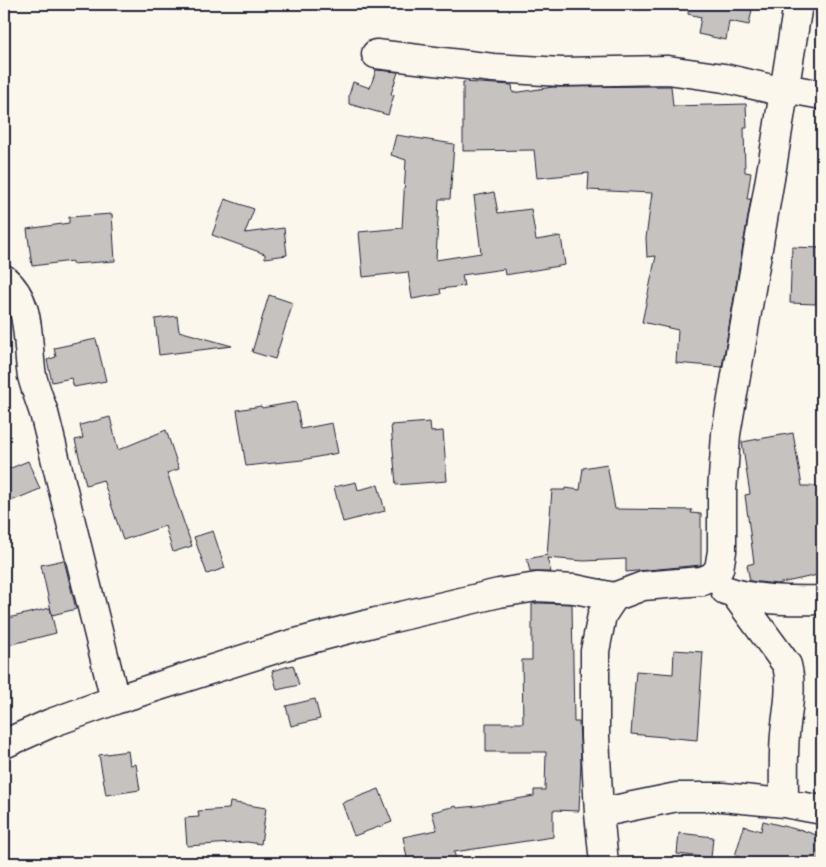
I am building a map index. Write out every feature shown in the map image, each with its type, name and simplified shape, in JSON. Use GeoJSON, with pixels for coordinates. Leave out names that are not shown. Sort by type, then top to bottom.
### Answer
{"type":"FeatureCollection","features":[{"type":"Feature","properties":{"kind":"street"},"geometry":{"type":"LineString","coordinates":[[4,744],[51,723],[116,700],[288,645],[376,622],[499,593],[537,587],[575,589],[614,597],[643,586],[702,581],[712,577],[719,569],[722,551],[722,492],[726,434],[798,4]]}},
{"type":"Feature","properties":{"kind":"street"},"geometry":{"type":"LineString","coordinates":[[376,54],[493,68],[551,72],[668,70],[822,95]]}},
{"type":"Feature","properties":{"kind":"street"},"geometry":{"type":"LineString","coordinates":[[4,279],[13,286],[22,302],[27,324],[33,378],[44,413],[116,700]]}},
{"type":"Feature","properties":{"kind":"street"},"geometry":{"type":"LineString","coordinates":[[702,581],[736,594],[799,601],[822,600]]}},
{"type":"Feature","properties":{"kind":"street"},"geometry":{"type":"LineString","coordinates":[[736,594],[787,665],[790,678],[790,696],[785,734],[784,803]]}},
{"type":"Feature","properties":{"kind":"street"},"geometry":{"type":"LineString","coordinates":[[604,863],[595,737],[594,651],[602,615],[614,597]]}},
{"type":"Feature","properties":{"kind":"street"},"geometry":{"type":"LineString","coordinates":[[599,813],[678,797],[784,803],[822,810]]}},
{"type":"Feature","properties":{"kind":"building"},"geometry":{"type":"Polygon","coordinates":[[[689,4],[753,4],[749,25],[729,21],[726,40],[698,34],[701,17],[688,14],[689,4]]]}},
{"type":"Feature","properties":{"kind":"building"},"geometry":{"type":"Polygon","coordinates":[[[376,70],[398,72],[391,94],[394,95],[388,115],[349,104],[349,95],[353,82],[370,88],[376,70]]]}},
{"type":"Feature","properties":{"kind":"building"},"geometry":{"type":"Polygon","coordinates":[[[463,82],[512,85],[513,93],[553,87],[671,86],[673,106],[746,104],[747,128],[744,128],[745,172],[751,173],[747,199],[751,199],[722,367],[676,363],[678,330],[642,322],[656,256],[647,257],[646,238],[652,193],[588,190],[589,173],[537,178],[534,150],[463,151],[463,82]]]}},
{"type":"Feature","properties":{"kind":"building"},"geometry":{"type":"Polygon","coordinates":[[[396,135],[454,144],[450,199],[439,199],[436,260],[481,253],[474,196],[494,192],[498,213],[531,209],[536,240],[561,236],[565,265],[505,275],[504,269],[462,275],[464,286],[440,289],[441,294],[412,299],[408,272],[363,277],[359,232],[402,228],[406,160],[391,155],[396,135]]]}},
{"type":"Feature","properties":{"kind":"building"},"geometry":{"type":"Polygon","coordinates":[[[225,199],[254,209],[245,233],[284,228],[287,255],[265,258],[265,254],[212,235],[225,199]]]}},
{"type":"Feature","properties":{"kind":"building"},"geometry":{"type":"Polygon","coordinates":[[[112,214],[115,261],[72,264],[72,261],[32,266],[27,229],[69,223],[69,217],[112,214]]]}},
{"type":"Feature","properties":{"kind":"building"},"geometry":{"type":"Polygon","coordinates":[[[792,247],[822,248],[822,278],[817,279],[816,304],[790,303],[792,247]]]}},
{"type":"Feature","properties":{"kind":"building"},"geometry":{"type":"Polygon","coordinates":[[[269,295],[293,303],[275,359],[252,352],[269,295]]]}},
{"type":"Feature","properties":{"kind":"building"},"geometry":{"type":"Polygon","coordinates":[[[177,316],[179,331],[232,346],[159,355],[155,319],[177,316]]]}},
{"type":"Feature","properties":{"kind":"building"},"geometry":{"type":"Polygon","coordinates":[[[96,339],[106,381],[74,387],[71,378],[52,382],[47,360],[56,357],[54,348],[96,339]]]}},
{"type":"Feature","properties":{"kind":"building"},"geometry":{"type":"Polygon","coordinates":[[[296,402],[301,429],[332,423],[338,453],[302,460],[246,466],[237,410],[296,402]]]}},
{"type":"Feature","properties":{"kind":"building"},"geometry":{"type":"Polygon","coordinates":[[[110,417],[118,450],[166,430],[179,469],[167,473],[192,546],[173,552],[165,526],[123,540],[103,480],[86,485],[75,440],[83,438],[80,425],[110,417]]]}},
{"type":"Feature","properties":{"kind":"building"},"geometry":{"type":"Polygon","coordinates":[[[430,422],[431,432],[443,431],[447,481],[396,485],[391,425],[430,422]]]}},
{"type":"Feature","properties":{"kind":"building"},"geometry":{"type":"Polygon","coordinates":[[[793,433],[802,486],[822,486],[822,574],[777,584],[750,581],[747,565],[754,563],[745,495],[750,494],[742,442],[793,433]]]}},
{"type":"Feature","properties":{"kind":"building"},"geometry":{"type":"Polygon","coordinates":[[[28,461],[40,489],[4,504],[4,471],[28,461]]]}},
{"type":"Feature","properties":{"kind":"building"},"geometry":{"type":"Polygon","coordinates":[[[607,464],[615,509],[692,510],[691,513],[701,514],[701,565],[626,572],[626,559],[584,561],[547,558],[551,572],[530,572],[527,559],[547,555],[552,490],[565,490],[565,488],[580,490],[583,468],[607,464]]]}},
{"type":"Feature","properties":{"kind":"building"},"geometry":{"type":"Polygon","coordinates":[[[356,482],[358,490],[378,485],[385,511],[343,522],[334,487],[356,482]]]}},
{"type":"Feature","properties":{"kind":"building"},"geometry":{"type":"Polygon","coordinates":[[[213,531],[225,568],[207,574],[194,537],[213,531]]]}},
{"type":"Feature","properties":{"kind":"building"},"geometry":{"type":"Polygon","coordinates":[[[64,560],[76,609],[52,615],[41,565],[64,560]]]}},
{"type":"Feature","properties":{"kind":"building"},"geometry":{"type":"Polygon","coordinates":[[[532,604],[572,604],[574,722],[579,722],[581,761],[579,811],[553,810],[553,837],[454,852],[457,863],[408,863],[403,837],[437,830],[432,812],[456,806],[457,808],[477,806],[534,796],[534,790],[545,790],[546,752],[486,752],[486,723],[523,723],[522,660],[532,660],[532,604]]]}},
{"type":"Feature","properties":{"kind":"building"},"geometry":{"type":"Polygon","coordinates":[[[50,608],[56,633],[4,646],[4,619],[50,608]]]}},
{"type":"Feature","properties":{"kind":"building"},"geometry":{"type":"Polygon","coordinates":[[[674,650],[703,652],[697,740],[631,734],[636,671],[673,674],[674,650]]]}},
{"type":"Feature","properties":{"kind":"building"},"geometry":{"type":"Polygon","coordinates":[[[293,665],[299,685],[277,690],[272,671],[293,665]]]}},
{"type":"Feature","properties":{"kind":"building"},"geometry":{"type":"Polygon","coordinates":[[[315,699],[320,719],[291,726],[286,706],[315,699]]]}},
{"type":"Feature","properties":{"kind":"building"},"geometry":{"type":"Polygon","coordinates":[[[128,751],[130,765],[136,764],[140,790],[106,795],[99,755],[128,751]]]}},
{"type":"Feature","properties":{"kind":"building"},"geometry":{"type":"Polygon","coordinates":[[[379,789],[392,822],[354,836],[342,803],[379,789]]]}},
{"type":"Feature","properties":{"kind":"building"},"geometry":{"type":"Polygon","coordinates":[[[230,802],[266,808],[261,844],[247,842],[187,846],[185,818],[199,817],[198,811],[229,809],[230,802]]]}},
{"type":"Feature","properties":{"kind":"building"},"geometry":{"type":"Polygon","coordinates":[[[763,821],[799,829],[822,837],[822,863],[760,863],[735,856],[744,826],[761,831],[763,821]]]}},
{"type":"Feature","properties":{"kind":"building"},"geometry":{"type":"Polygon","coordinates":[[[679,833],[713,837],[711,858],[677,854],[679,833]]]}}]}
